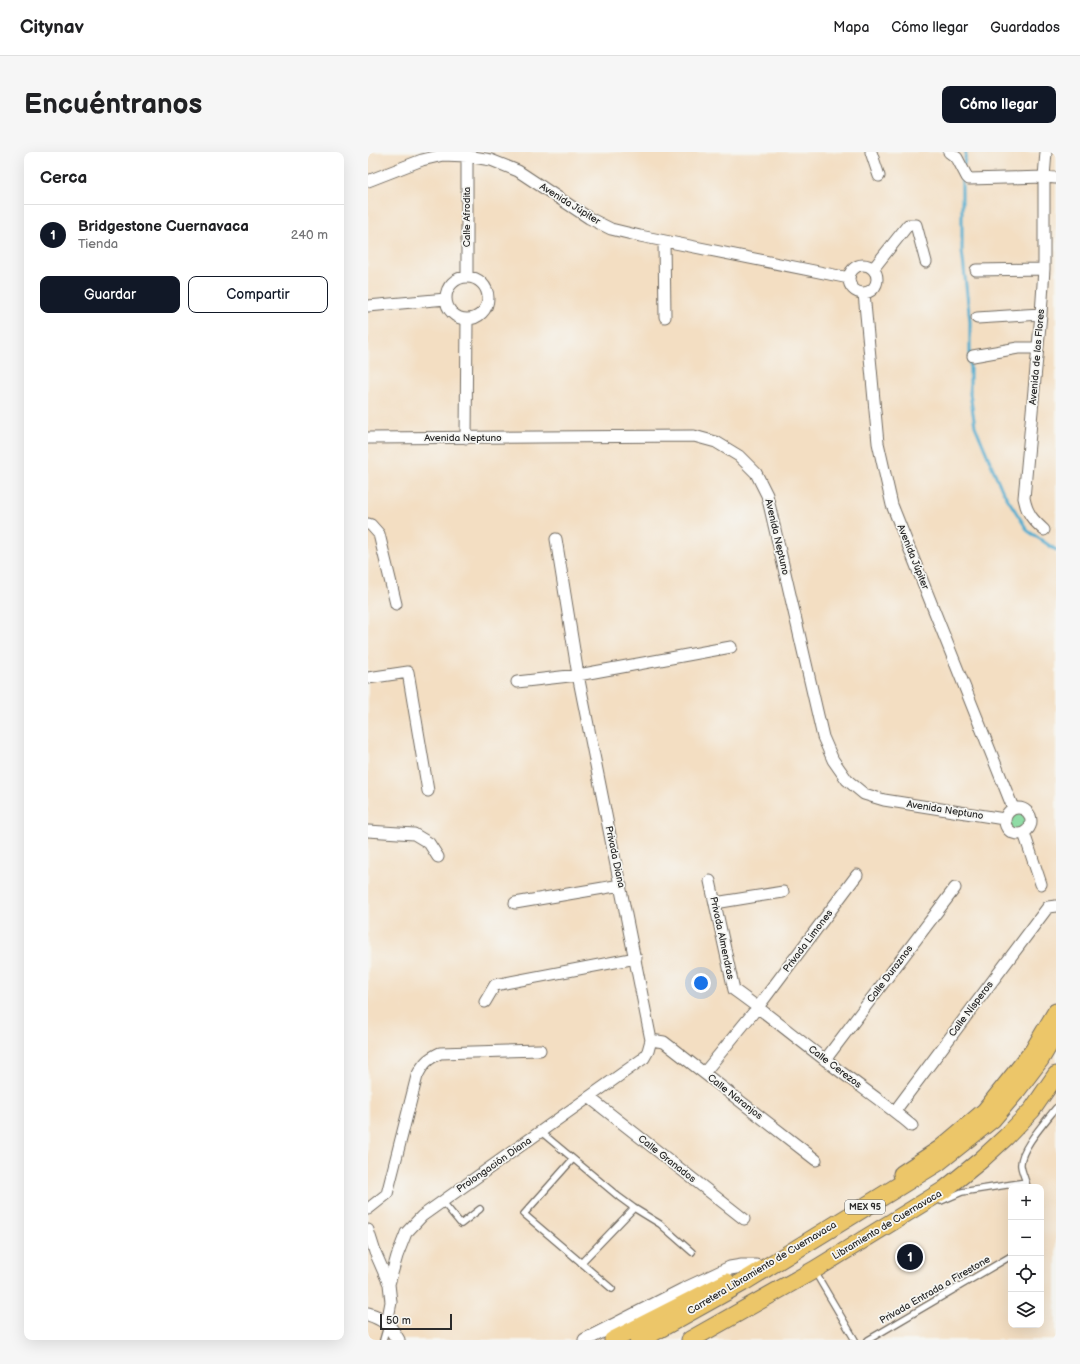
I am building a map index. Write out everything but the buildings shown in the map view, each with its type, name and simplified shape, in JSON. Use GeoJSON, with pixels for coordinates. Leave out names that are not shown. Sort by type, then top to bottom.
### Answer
{"type":"FeatureCollection","features":[{"type":"Feature","properties":{"kind":"highway","name":"Carretera Libramiento de Cuernavaca"},"geometry":{"type":"LineString","coordinates":[[638,1340],[742,1282],[938,1162],[992,1119],[1040,1059],[1056,1032]]}},
{"type":"Feature","properties":{"kind":"highway","name":"Carretera Libramiento de Cuernavaca"},"geometry":{"type":"LineString","coordinates":[[661,1340],[748,1291],[936,1177],[997,1129],[1022,1101],[1049,1066],[1056,1054]]}},
{"type":"Feature","properties":{"kind":"main road","name":"MEX 95"},"geometry":{"type":"LineString","coordinates":[[613,1340],[756,1266],[922,1161],[946,1144],[985,1111],[1008,1084],[1033,1051],[1056,1012]]}},
{"type":"Feature","properties":{"kind":"main road","name":"Libramiento de Cuernavaca"},"geometry":{"type":"LineString","coordinates":[[694,1339],[814,1270],[944,1190],[981,1160],[1006,1137],[1032,1110],[1056,1075]]}},
{"type":"Feature","properties":{"kind":"street"},"geometry":{"type":"LineString","coordinates":[[871,152],[879,176]]}},
{"type":"Feature","properties":{"kind":"street","name":"Avenida de las Flores"},"geometry":{"type":"LineString","coordinates":[[1044,530],[1031,518],[1024,498],[1044,269],[1044,177],[1046,152]]}},
{"type":"Feature","properties":{"kind":"street"},"geometry":{"type":"LineString","coordinates":[[953,155],[969,179],[1056,178]]}},
{"type":"Feature","properties":{"kind":"street","name":"Avenida Júpiter"},"geometry":{"type":"LineString","coordinates":[[368,181],[422,160],[443,156],[467,156],[491,160],[518,171],[589,218],[611,229],[849,278]]}},
{"type":"Feature","properties":{"kind":"street","name":"Calle Afrodita"},"geometry":{"type":"LineString","coordinates":[[467,156],[467,277]]}},
{"type":"Feature","properties":{"kind":"street"},"geometry":{"type":"LineString","coordinates":[[873,269],[908,225],[916,225],[926,262]]}},
{"type":"Feature","properties":{"kind":"street"},"geometry":{"type":"LineString","coordinates":[[664,241],[665,317]]}},
{"type":"Feature","properties":{"kind":"street"},"geometry":{"type":"LineString","coordinates":[[861,265],[868,266],[873,269],[877,276],[876,285],[870,292],[864,294],[855,291],[851,287],[849,278],[852,270],[861,265]]}},
{"type":"Feature","properties":{"kind":"street"},"geometry":{"type":"LineString","coordinates":[[976,270],[1044,269]]}},
{"type":"Feature","properties":{"kind":"street"},"geometry":{"type":"LineString","coordinates":[[467,277],[482,283],[488,298],[486,306],[482,312],[475,317],[467,319],[453,313],[448,307],[446,299],[447,291],[452,284],[459,279],[467,277]]}},
{"type":"Feature","properties":{"kind":"street","name":"Avenida Júpiter"},"geometry":{"type":"LineString","coordinates":[[864,294],[878,443],[892,505],[1013,808]]}},
{"type":"Feature","properties":{"kind":"street"},"geometry":{"type":"LineString","coordinates":[[368,306],[446,299]]}},
{"type":"Feature","properties":{"kind":"street"},"geometry":{"type":"LineString","coordinates":[[977,318],[1041,314]]}},
{"type":"Feature","properties":{"kind":"street"},"geometry":{"type":"LineString","coordinates":[[466,438],[467,319]]}},
{"type":"Feature","properties":{"kind":"street"},"geometry":{"type":"LineString","coordinates":[[973,356],[1018,348],[1037,348]]}},
{"type":"Feature","properties":{"kind":"street","name":"Avenida Neptuno"},"geometry":{"type":"LineString","coordinates":[[368,438],[694,436],[716,442],[739,456],[756,473],[767,495],[824,738],[833,760],[847,780],[864,794],[884,800],[1004,819]]}},
{"type":"Feature","properties":{"kind":"street"},"geometry":{"type":"LineString","coordinates":[[368,524],[371,525],[378,534],[396,604]]}},
{"type":"Feature","properties":{"kind":"street","name":"Privada Diana"},"geometry":{"type":"LineString","coordinates":[[556,539],[578,675],[636,958],[651,1040]]}},
{"type":"Feature","properties":{"kind":"street"},"geometry":{"type":"LineString","coordinates":[[517,682],[578,675],[731,647]]}},
{"type":"Feature","properties":{"kind":"street"},"geometry":{"type":"LineString","coordinates":[[368,678],[408,672],[428,791]]}},
{"type":"Feature","properties":{"kind":"street"},"geometry":{"type":"LineString","coordinates":[[1013,808],[1023,808],[1030,815],[1030,825],[1024,833],[1014,834],[1006,828],[1004,819],[1009,810],[1013,808]]}},
{"type":"Feature","properties":{"kind":"street"},"geometry":{"type":"LineString","coordinates":[[368,831],[414,834],[429,843],[438,858]]}},
{"type":"Feature","properties":{"kind":"street"},"geometry":{"type":"LineString","coordinates":[[1024,833],[1041,884]]}},
{"type":"Feature","properties":{"kind":"street","name":"Privada Limones"},"geometry":{"type":"LineString","coordinates":[[704,1073],[758,1007],[858,875]]}},
{"type":"Feature","properties":{"kind":"street","name":"Privada Almendras"},"geometry":{"type":"LineString","coordinates":[[710,881],[734,990],[758,1007]]}},
{"type":"Feature","properties":{"kind":"street"},"geometry":{"type":"LineString","coordinates":[[515,903],[621,885]]}},
{"type":"Feature","properties":{"kind":"street","name":"Calle Duraznos"},"geometry":{"type":"LineString","coordinates":[[825,1060],[955,888]]}},
{"type":"Feature","properties":{"kind":"street"},"geometry":{"type":"LineString","coordinates":[[715,903],[783,892]]}},
{"type":"Feature","properties":{"kind":"street","name":"Calle Nísperos"},"geometry":{"type":"LineString","coordinates":[[894,1111],[1052,906]]}},
{"type":"Feature","properties":{"kind":"street"},"geometry":{"type":"LineString","coordinates":[[485,1002],[495,985],[636,958]]}},
{"type":"Feature","properties":{"kind":"street","name":"Calle Cerezos"},"geometry":{"type":"LineString","coordinates":[[758,1007],[912,1126]]}},
{"type":"Feature","properties":{"kind":"street","name":"Calle Naranjos"},"geometry":{"type":"LineString","coordinates":[[651,1040],[664,1042],[816,1160]]}},
{"type":"Feature","properties":{"kind":"street","name":"Prolongación Diana"},"geometry":{"type":"LineString","coordinates":[[387,1323],[391,1302],[389,1284],[397,1256],[406,1233],[422,1216],[442,1201],[590,1098],[644,1058],[651,1040]]}},
{"type":"Feature","properties":{"kind":"street"},"geometry":{"type":"LineString","coordinates":[[368,1209],[388,1194],[417,1076],[423,1064],[431,1057],[440,1054],[540,1050]]}},
{"type":"Feature","properties":{"kind":"street","name":"Calle Granados"},"geometry":{"type":"LineString","coordinates":[[590,1098],[744,1219]]}},
{"type":"Feature","properties":{"kind":"street"},"geometry":{"type":"LineString","coordinates":[[368,1230],[372,1252],[389,1284]]}},
{"type":"Feature","properties":{"kind":"street"},"geometry":{"type":"LineString","coordinates":[[585,1340],[682,1290],[730,1268],[756,1266]]}},
{"type":"Feature","properties":{"kind":"street"},"geometry":{"type":"LineString","coordinates":[[368,1314],[378,1317],[387,1323],[398,1340]]}},
{"type":"Feature","properties":{"kind":"lane"},"geometry":{"type":"LineString","coordinates":[[1027,1184],[1020,1166],[1023,1154],[1027,1146],[1056,1108]]}},
{"type":"Feature","properties":{"kind":"lane"},"geometry":{"type":"LineString","coordinates":[[541,1132],[634,1208],[660,1224],[692,1252]]}},
{"type":"Feature","properties":{"kind":"lane"},"geometry":{"type":"LineString","coordinates":[[573,1159],[524,1214],[612,1289]]}},
{"type":"Feature","properties":{"kind":"lane"},"geometry":{"type":"LineString","coordinates":[[842,1252],[849,1252],[923,1208],[962,1192],[1008,1186]]}},
{"type":"Feature","properties":{"kind":"lane"},"geometry":{"type":"LineString","coordinates":[[442,1201],[461,1224],[480,1209]]}},
{"type":"Feature","properties":{"kind":"lane"},"geometry":{"type":"LineString","coordinates":[[581,1263],[634,1208]]}},
{"type":"Feature","properties":{"kind":"lane","name":"Privada Entrada a Firestone"},"geometry":{"type":"LineString","coordinates":[[868,1340],[1008,1258]]}},
{"type":"Feature","properties":{"kind":"lane"},"geometry":{"type":"LineString","coordinates":[[814,1270],[855,1340]]}},
{"type":"Feature","properties":{"kind":"lane"},"geometry":{"type":"LineString","coordinates":[[383,1340],[387,1323]]}},
{"type":"Feature","properties":{"kind":"green space"},"geometry":{"type":"Polygon","coordinates":[[[1014,811],[1022,811],[1028,817],[1028,825],[1022,831],[1014,831],[1008,825],[1008,817],[1014,811]]]}},
{"type":"Feature","properties":{"kind":"waterway"},"geometry":{"type":"LineString","coordinates":[[964,164],[966,152]]}},
{"type":"Feature","properties":{"kind":"waterway"},"geometry":{"type":"LineString","coordinates":[[962,175],[962,251],[970,321],[970,394],[975,426],[1002,490],[1028,531],[1056,550]]}},
{"type":"Feature","properties":{"kind":"place","name":"Bridgestone Cuernavaca"},"geometry":{"type":"Point","coordinates":[910,1257]}}]}
